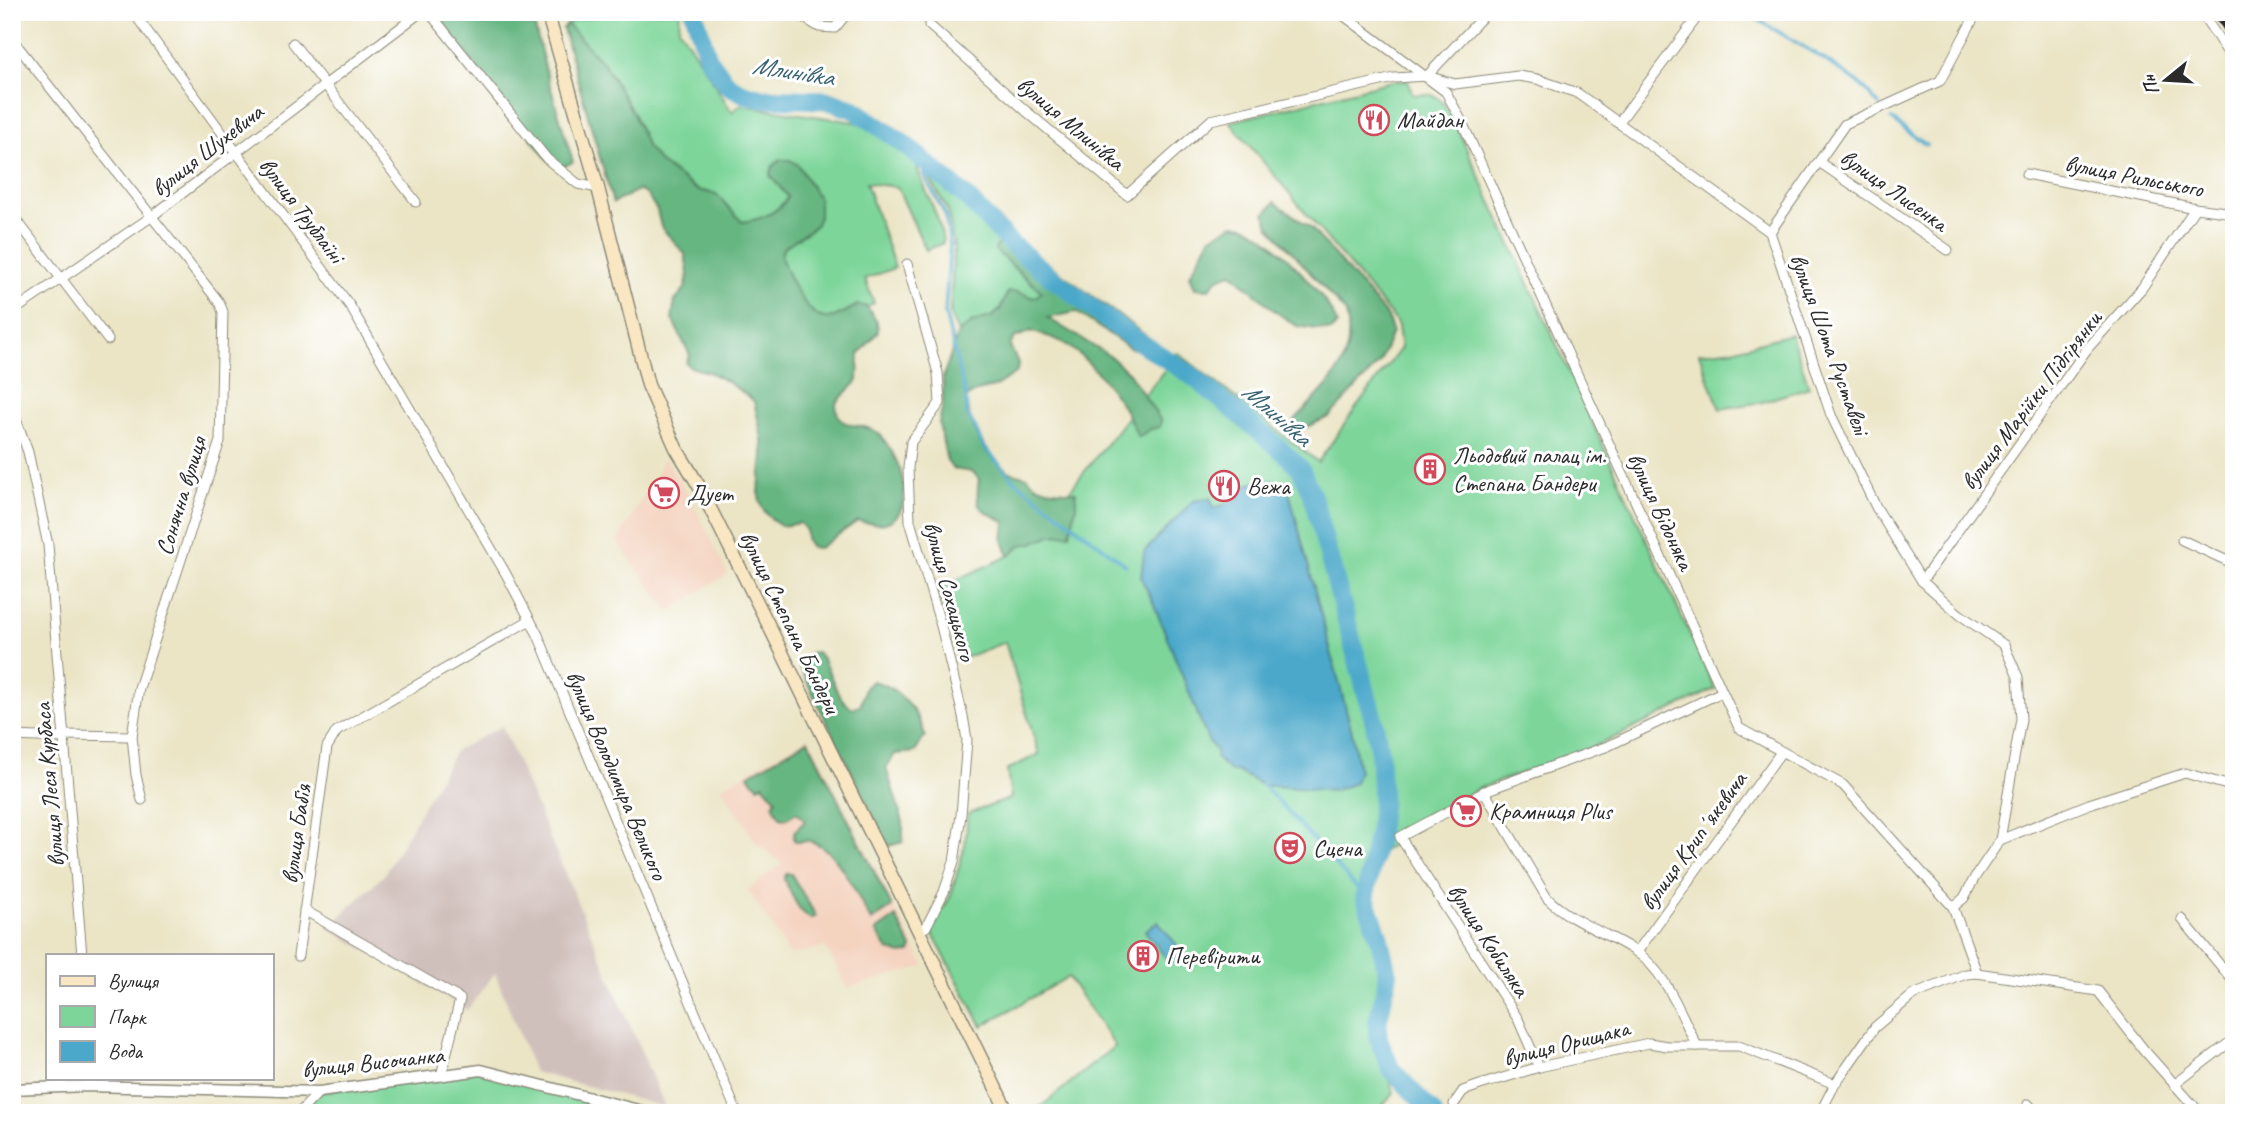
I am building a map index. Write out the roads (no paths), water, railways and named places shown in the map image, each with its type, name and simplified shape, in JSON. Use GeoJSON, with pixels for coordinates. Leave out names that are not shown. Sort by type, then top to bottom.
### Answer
{"type":"FeatureCollection","features":[{"type":"Feature","properties":{"kind":"main road","name":"вулиця Степана Бандери"},"geometry":{"type":"LineString","coordinates":[[547,12],[598,188],[648,385],[676,447],[705,498],[1008,1113]]}},
{"type":"Feature","properties":{"kind":"street","name":"вулиця Трублаїні"},"geometry":{"type":"LineString","coordinates":[[133,12],[350,306],[441,461]]}},
{"type":"Feature","properties":{"kind":"street","name":"вулиця Шухевича"},"geometry":{"type":"LineString","coordinates":[[12,313],[151,217],[421,12]]}},
{"type":"Feature","properties":{"kind":"street"},"geometry":{"type":"LineString","coordinates":[[429,12],[547,159],[578,184],[598,188]]}},
{"type":"Feature","properties":{"kind":"street"},"geometry":{"type":"LineString","coordinates":[[795,12],[819,27],[835,28],[848,12]]}},
{"type":"Feature","properties":{"kind":"street"},"geometry":{"type":"LineString","coordinates":[[1339,12],[1427,76],[1486,13]]}},
{"type":"Feature","properties":{"kind":"street"},"geometry":{"type":"LineString","coordinates":[[1619,122],[1701,12]]}},
{"type":"Feature","properties":{"kind":"street"},"geometry":{"type":"LineString","coordinates":[[1770,232],[1845,124],[1940,81],[1977,12]]}},
{"type":"Feature","properties":{"kind":"street"},"geometry":{"type":"LineString","coordinates":[[2201,12],[2234,62]]}},
{"type":"Feature","properties":{"kind":"street","name":"вулиця Млинівка"},"geometry":{"type":"LineString","coordinates":[[929,25],[1127,195],[1211,120],[1394,78],[1427,76]]}},
{"type":"Feature","properties":{"kind":"street","name":"Сонячна вулиця"},"geometry":{"type":"LineString","coordinates":[[12,39],[219,302],[223,312],[220,441],[139,688],[132,736],[142,800]]}},
{"type":"Feature","properties":{"kind":"street"},"geometry":{"type":"LineString","coordinates":[[293,43],[416,202]]}},
{"type":"Feature","properties":{"kind":"street","name":"вулиця Шота Руставелі"},"geometry":{"type":"LineString","coordinates":[[1427,76],[1455,84],[1518,76],[1536,79],[1577,93],[1770,232],[1831,415],[1877,507],[1922,581],[1959,614],[2004,645],[2018,677],[2021,719],[2000,840],[1964,898],[1953,907]]}},
{"type":"Feature","properties":{"kind":"street","name":"вулиця Відоняка"},"geometry":{"type":"LineString","coordinates":[[1427,76],[1446,92],[1461,120],[1739,728],[1843,785],[1953,907],[1977,973]]}},
{"type":"Feature","properties":{"kind":"street","name":"вулиця Лисенка"},"geometry":{"type":"LineString","coordinates":[[1819,162],[1948,250]]}},
{"type":"Feature","properties":{"kind":"street","name":"вулиця Рильського"},"geometry":{"type":"LineString","coordinates":[[2026,174],[2195,208],[2234,213]]}},
{"type":"Feature","properties":{"kind":"street","name":"вулиця Марійки Підгірянки"},"geometry":{"type":"LineString","coordinates":[[1922,581],[2087,349],[2142,288],[2195,208]]}},
{"type":"Feature","properties":{"kind":"street"},"geometry":{"type":"LineString","coordinates":[[12,214],[108,340]]}},
{"type":"Feature","properties":{"kind":"street","name":"вулиця Сохацького"},"geometry":{"type":"LineString","coordinates":[[907,264],[938,373],[940,403],[911,442],[908,478],[910,521],[941,626],[964,716],[967,740],[954,862],[944,892],[926,927],[919,930]]}},
{"type":"Feature","properties":{"kind":"street","name":"вулиця Леся Курбаса"},"geometry":{"type":"LineString","coordinates":[[12,408],[28,452],[48,545],[82,954]]}},
{"type":"Feature","properties":{"kind":"street","name":"вулиця Володимира Великого"},"geometry":{"type":"LineString","coordinates":[[441,461],[530,620],[737,1113]]}},
{"type":"Feature","properties":{"kind":"street"},"geometry":{"type":"LineString","coordinates":[[2182,540],[2234,564]]}},
{"type":"Feature","properties":{"kind":"street","name":"вулиця Бабія"},"geometry":{"type":"LineString","coordinates":[[441,1076],[460,999],[304,910],[327,747],[337,731],[530,620]]}},
{"type":"Feature","properties":{"kind":"street"},"geometry":{"type":"LineString","coordinates":[[1697,1046],[1669,990],[1654,968],[1637,952],[1561,912],[1547,898],[1484,791],[1608,746],[1722,692]]}},
{"type":"Feature","properties":{"kind":"street"},"geometry":{"type":"LineString","coordinates":[[12,736],[132,736]]}},
{"type":"Feature","properties":{"kind":"street","name":"вулиця Крипʼякевича"},"geometry":{"type":"LineString","coordinates":[[1637,952],[1781,752]]}},
{"type":"Feature","properties":{"kind":"street"},"geometry":{"type":"LineString","coordinates":[[2000,840],[2089,804],[2185,774],[2234,787]]}},
{"type":"Feature","properties":{"kind":"street","name":"вулиця Кобиляка"},"geometry":{"type":"LineString","coordinates":[[1484,791],[1400,837],[1518,1019],[1539,1067]]}},
{"type":"Feature","properties":{"kind":"street"},"geometry":{"type":"LineString","coordinates":[[298,956],[304,910]]}},
{"type":"Feature","properties":{"kind":"street"},"geometry":{"type":"LineString","coordinates":[[2182,919],[2234,982]]}},
{"type":"Feature","properties":{"kind":"street"},"geometry":{"type":"LineString","coordinates":[[1820,1113],[1835,1084],[1875,1027],[1913,995],[1966,974],[1977,973],[2098,991],[2200,1113]]}},
{"type":"Feature","properties":{"kind":"street"},"geometry":{"type":"LineString","coordinates":[[2174,1085],[2234,1039]]}},
{"type":"Feature","properties":{"kind":"street","name":"вулиця Орищака"},"geometry":{"type":"LineString","coordinates":[[1454,1104],[1462,1091],[1539,1067],[1649,1043],[1739,1046],[1835,1084]]}},
{"type":"Feature","properties":{"kind":"street","name":"вулиця Височанка"},"geometry":{"type":"LineString","coordinates":[[12,1089],[88,1082],[320,1092],[481,1070],[650,1113]]}},
{"type":"Feature","properties":{"kind":"street"},"geometry":{"type":"LineString","coordinates":[[299,1113],[320,1092]]}},
{"type":"Feature","properties":{"kind":"street"},"geometry":{"type":"LineString","coordinates":[[2028,1104],[2036,1113]]}},
{"type":"Feature","properties":{"kind":"water"},"geometry":{"type":"Polygon","coordinates":[[[1260,480],[1278,481],[1288,488],[1352,732],[1359,770],[1355,783],[1333,791],[1262,785],[1236,771],[1231,772],[1216,758],[1217,753],[1208,740],[1141,578],[1144,552],[1193,501],[1210,498],[1214,508],[1239,499],[1239,489],[1260,480]]]}},
{"type":"Feature","properties":{"kind":"water"},"geometry":{"type":"Polygon","coordinates":[[[1158,921],[1183,953],[1170,963],[1145,931],[1158,921]]]}},
{"type":"Feature","properties":{"kind":"waterway","name":"Млинівка"},"geometry":{"type":"LineString","coordinates":[[694,12],[708,58],[728,85],[745,94],[762,98],[826,100],[855,110],[904,144],[964,195],[1010,243],[1054,279],[1121,330],[1191,375],[1300,468],[1312,495],[1374,721],[1380,756],[1382,802],[1365,897],[1379,937],[1388,976],[1378,1021],[1378,1037],[1391,1069],[1433,1113]]}},
{"type":"Feature","properties":{"kind":"waterway"},"geometry":{"type":"LineString","coordinates":[[1745,12],[1860,84],[1879,105]]}},
{"type":"Feature","properties":{"kind":"waterway"},"geometry":{"type":"LineString","coordinates":[[1891,119],[1926,145]]}},
{"type":"Feature","properties":{"kind":"waterway"},"geometry":{"type":"LineString","coordinates":[[921,157],[925,177],[945,214],[950,245],[945,313],[966,398],[967,414],[983,446],[1013,479],[1126,565]]}},
{"type":"Feature","properties":{"kind":"waterway"},"geometry":{"type":"LineString","coordinates":[[1262,785],[1365,897]]}},
{"type":"Feature","properties":{"kind":"railway"},"geometry":{"type":"LineString","coordinates":[[2215,12],[2234,41]]}},
{"type":"Feature","properties":{"kind":"place","name":"Майдан"},"geometry":{"type":"Point","coordinates":[1374,120]}},
{"type":"Feature","properties":{"kind":"place","name":"Льодовий палац ім. Степана Бандери"},"geometry":{"type":"Point","coordinates":[1430,469]}},
{"type":"Feature","properties":{"kind":"place","name":"Вежа"},"geometry":{"type":"Point","coordinates":[1224,486]}},
{"type":"Feature","properties":{"kind":"place","name":"Дует"},"geometry":{"type":"Point","coordinates":[664,493]}},
{"type":"Feature","properties":{"kind":"place","name":"Крамниця Plus"},"geometry":{"type":"Point","coordinates":[1466,811]}},
{"type":"Feature","properties":{"kind":"place","name":"Сцена"},"geometry":{"type":"Point","coordinates":[1290,848]}},
{"type":"Feature","properties":{"kind":"place","name":"Перевірити"},"geometry":{"type":"Point","coordinates":[1143,956]}}]}
